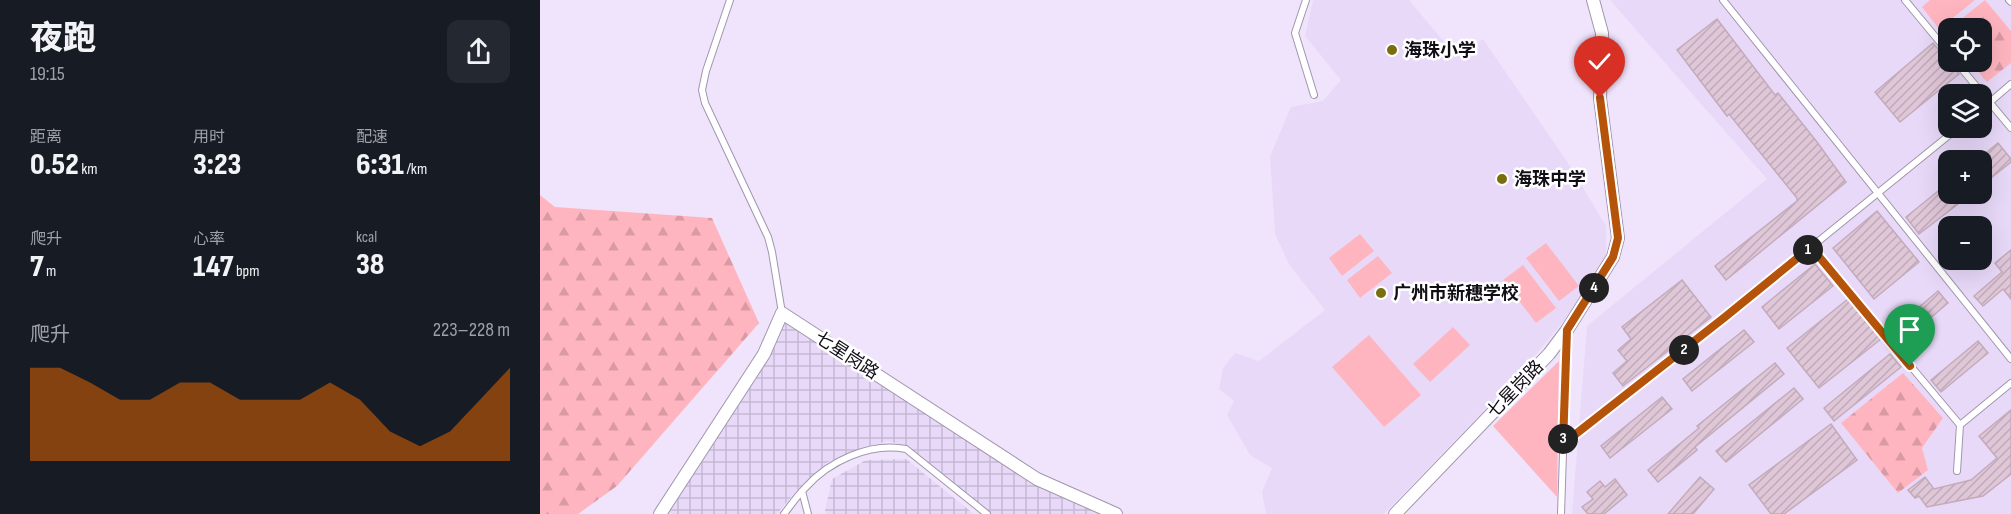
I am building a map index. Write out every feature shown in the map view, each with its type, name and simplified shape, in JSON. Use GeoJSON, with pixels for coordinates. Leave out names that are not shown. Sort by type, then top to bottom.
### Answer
{"type":"FeatureCollection","features":[{"type":"Feature","properties":{"kind":"street","name":"七星岗路"},"geometry":{"type":"LineString","coordinates":[[1395,514],[1549,354],[1567,330],[1613,257],[1618,238],[1600,98],[1602,33],[1593,0]]}},
{"type":"Feature","properties":{"kind":"street"},"geometry":{"type":"LineString","coordinates":[[660,514],[764,354],[782,313]]}},
{"type":"Feature","properties":{"kind":"street","name":"七星岗路"},"geometry":{"type":"LineString","coordinates":[[782,313],[1037,479],[1116,514]]}},
{"type":"Feature","properties":{"kind":"lane"},"geometry":{"type":"LineString","coordinates":[[730,0],[706,71],[702,90],[705,103],[768,237],[782,313]]}},
{"type":"Feature","properties":{"kind":"lane"},"geometry":{"type":"LineString","coordinates":[[1306,0],[1295,33],[1314,95]]}},
{"type":"Feature","properties":{"kind":"lane"},"geometry":{"type":"LineString","coordinates":[[1723,0],[2011,359]]}},
{"type":"Feature","properties":{"kind":"lane"},"geometry":{"type":"LineString","coordinates":[[1905,0],[1938,40]]}},
{"type":"Feature","properties":{"kind":"lane"},"geometry":{"type":"LineString","coordinates":[[1964,72],[1975,84]]}},
{"type":"Feature","properties":{"kind":"lane"},"geometry":{"type":"LineString","coordinates":[[1992,100],[2011,84]]}},
{"type":"Feature","properties":{"kind":"lane"},"geometry":{"type":"LineString","coordinates":[[1992,104],[2011,128]]}},
{"type":"Feature","properties":{"kind":"lane"},"geometry":{"type":"LineString","coordinates":[[1563,444],[1725,317],[1946,138]]}},
{"type":"Feature","properties":{"kind":"lane"},"geometry":{"type":"LineString","coordinates":[[1811,247],[1960,425],[1957,471]]}},
{"type":"Feature","properties":{"kind":"lane"},"geometry":{"type":"LineString","coordinates":[[1561,514],[1567,330]]}},
{"type":"Feature","properties":{"kind":"lane"},"geometry":{"type":"LineString","coordinates":[[1960,425],[2011,383]]}},
{"type":"Feature","properties":{"kind":"lane"},"geometry":{"type":"LineString","coordinates":[[784,514],[802,491],[829,468],[856,453],[895,447],[906,449],[987,514]]}},
{"type":"Feature","properties":{"kind":"lane"},"geometry":{"type":"LineString","coordinates":[[802,491],[808,514]]}},
{"type":"Feature","properties":{"kind":"shaded area"},"geometry":{"type":"Polygon","coordinates":[[[1313,0],[1409,0],[1456,56],[1483,39],[1568,163],[1606,226],[1606,257],[1569,315],[1522,371],[1384,514],[1266,514],[1262,492],[1272,468],[1250,455],[1227,415],[1234,401],[1219,389],[1223,368],[1235,353],[1259,361],[1325,310],[1290,266],[1275,234],[1270,156],[1291,107],[1323,101],[1341,80],[1305,36],[1313,0]]]}},
{"type":"Feature","properties":{"kind":"shaded area"},"geometry":{"type":"Polygon","coordinates":[[[1610,0],[2011,0],[2011,514],[1572,514],[1587,326],[1767,179],[1610,0]]]}},
{"type":"Feature","properties":{"kind":"shaded area"},"geometry":{"type":"Polygon","coordinates":[[[783,318],[1105,514],[992,514],[907,446],[887,441],[828,462],[797,490],[777,514],[665,514],[783,318]]]}},
{"type":"Feature","properties":{"kind":"shaded area"},"geometry":{"type":"Polygon","coordinates":[[[906,459],[974,514],[826,514],[832,479],[866,460],[906,459]]]}},
{"type":"Feature","properties":{"kind":"green space"},"geometry":{"type":"Polygon","coordinates":[[[1930,0],[1975,0],[1953,18],[1938,18],[1938,28],[1922,7],[1930,0]]]}},
{"type":"Feature","properties":{"kind":"green space"},"geometry":{"type":"Polygon","coordinates":[[[1985,0],[2011,31],[2011,63],[1987,82],[1978,72],[1992,72],[1992,18],[1962,18],[1985,0]]]}},
{"type":"Feature","properties":{"kind":"green space"},"geometry":{"type":"Polygon","coordinates":[[[540,195],[555,207],[712,218],[759,323],[617,486],[578,514],[540,514],[540,195]]]}},
{"type":"Feature","properties":{"kind":"green space"},"geometry":{"type":"Polygon","coordinates":[[[1360,234],[1374,251],[1342,276],[1329,258],[1360,234]]]}},
{"type":"Feature","properties":{"kind":"green space"},"geometry":{"type":"Polygon","coordinates":[[[1546,243],[1579,286],[1559,301],[1526,258],[1546,243]]]}},
{"type":"Feature","properties":{"kind":"green space"},"geometry":{"type":"Polygon","coordinates":[[[1378,256],[1392,273],[1360,298],[1347,280],[1378,256]]]}},
{"type":"Feature","properties":{"kind":"green space"},"geometry":{"type":"Polygon","coordinates":[[[1523,265],[1556,308],[1536,323],[1503,280],[1523,265]]]}},
{"type":"Feature","properties":{"kind":"green space"},"geometry":{"type":"Polygon","coordinates":[[[1453,327],[1470,345],[1430,382],[1413,364],[1453,327]]]}},
{"type":"Feature","properties":{"kind":"green space"},"geometry":{"type":"Polygon","coordinates":[[[1369,335],[1421,395],[1384,427],[1332,367],[1369,335]]]}},
{"type":"Feature","properties":{"kind":"green space"},"geometry":{"type":"Polygon","coordinates":[[[1559,361],[1557,497],[1493,426],[1559,361]]]}},
{"type":"Feature","properties":{"kind":"green space"},"geometry":{"type":"Polygon","coordinates":[[[1903,373],[1943,418],[1922,448],[1928,470],[1898,493],[1841,423],[1903,373]]]}},
{"type":"Feature","properties":{"kind":"building"},"geometry":{"type":"Polygon","coordinates":[[[1717,19],[1775,95],[1778,93],[1817,142],[1846,182],[1726,280],[1715,266],[1797,201],[1797,198],[1729,114],[1727,116],[1677,50],[1717,19]]]}},
{"type":"Feature","properties":{"kind":"building"},"geometry":{"type":"Polygon","coordinates":[[[1933,43],[1938,49],[1938,72],[1957,72],[1959,74],[1947,84],[1938,84],[1938,91],[1900,122],[1875,92],[1933,43]]]}},
{"type":"Feature","properties":{"kind":"building"},"geometry":{"type":"Polygon","coordinates":[[[1998,143],[2011,159],[2011,162],[1992,177],[1992,150],[1989,150],[1998,143]]]}},
{"type":"Feature","properties":{"kind":"building"},"geometry":{"type":"Polygon","coordinates":[[[1938,191],[1938,204],[1958,204],[1942,216],[1938,216],[1938,219],[1919,234],[1906,217],[1938,191]]]}},
{"type":"Feature","properties":{"kind":"building"},"geometry":{"type":"Polygon","coordinates":[[[1877,211],[1919,262],[1874,299],[1833,248],[1877,211]]]}},
{"type":"Feature","properties":{"kind":"building"},"geometry":{"type":"Polygon","coordinates":[[[2011,250],[2011,299],[2003,289],[1983,306],[1974,296],[2002,272],[1995,263],[2011,250]]]}},
{"type":"Feature","properties":{"kind":"building"},"geometry":{"type":"Polygon","coordinates":[[[1815,264],[1833,286],[1779,329],[1762,307],[1815,264]]]}},
{"type":"Feature","properties":{"kind":"building"},"geometry":{"type":"Polygon","coordinates":[[[1682,280],[1711,317],[1623,386],[1613,373],[1627,361],[1618,350],[1631,339],[1622,327],[1682,280]]]}},
{"type":"Feature","properties":{"kind":"building"},"geometry":{"type":"Polygon","coordinates":[[[1938,291],[1948,303],[1901,343],[1891,331],[1938,291]]]}},
{"type":"Feature","properties":{"kind":"building"},"geometry":{"type":"Polygon","coordinates":[[[1848,299],[1881,339],[1819,388],[1787,348],[1848,299]]]}},
{"type":"Feature","properties":{"kind":"building"},"geometry":{"type":"Polygon","coordinates":[[[1744,330],[1754,342],[1692,391],[1683,379],[1744,330]]]}},
{"type":"Feature","properties":{"kind":"building"},"geometry":{"type":"Polygon","coordinates":[[[1978,341],[1988,353],[1941,392],[1931,380],[1978,341]]]}},
{"type":"Feature","properties":{"kind":"building"},"geometry":{"type":"Polygon","coordinates":[[[1890,354],[1901,367],[1834,421],[1824,408],[1890,354]]]}},
{"type":"Feature","properties":{"kind":"building"},"geometry":{"type":"Polygon","coordinates":[[[1775,363],[1784,374],[1695,447],[1697,450],[1658,482],[1648,470],[1699,428],[1697,426],[1775,363]]]}},
{"type":"Feature","properties":{"kind":"building"},"geometry":{"type":"Polygon","coordinates":[[[1794,388],[1803,399],[1726,462],[1716,451],[1794,388]]]}},
{"type":"Feature","properties":{"kind":"building"},"geometry":{"type":"Polygon","coordinates":[[[1662,397],[1672,409],[1610,458],[1601,446],[1662,397]]]}},
{"type":"Feature","properties":{"kind":"building"},"geometry":{"type":"Polygon","coordinates":[[[2011,410],[2011,474],[1983,496],[1927,507],[1919,496],[1915,498],[1908,490],[1925,477],[1934,489],[1971,480],[1997,458],[1979,436],[2011,410]]]}},
{"type":"Feature","properties":{"kind":"building"},"geometry":{"type":"Polygon","coordinates":[[[1831,424],[1857,460],[1784,514],[1771,514],[1749,485],[1831,424]]]}},
{"type":"Feature","properties":{"kind":"building"},"geometry":{"type":"Polygon","coordinates":[[[1700,477],[1714,489],[1693,514],[1668,514],[1700,477]]]}},
{"type":"Feature","properties":{"kind":"building"},"geometry":{"type":"Polygon","coordinates":[[[1615,479],[1627,495],[1604,514],[1588,514],[1582,507],[1593,499],[1587,492],[1600,481],[1605,487],[1615,479]]]}},
{"type":"Feature","properties":{"kind":"place","name":"海珠小学"},"geometry":{"type":"Point","coordinates":[1392,50]}},
{"type":"Feature","properties":{"kind":"place","name":"海珠中学"},"geometry":{"type":"Point","coordinates":[1502,179]}},
{"type":"Feature","properties":{"kind":"place","name":"广州市新穗学校"},"geometry":{"type":"Point","coordinates":[1381,293]}},
{"type":"Feature","properties":{"kind":"route"},"geometry":{"type":"LineString","coordinates":[[1600,98],[1618,238],[1613,257],[1567,330],[1563,444],[1811,247],[1910,366]]}}]}
